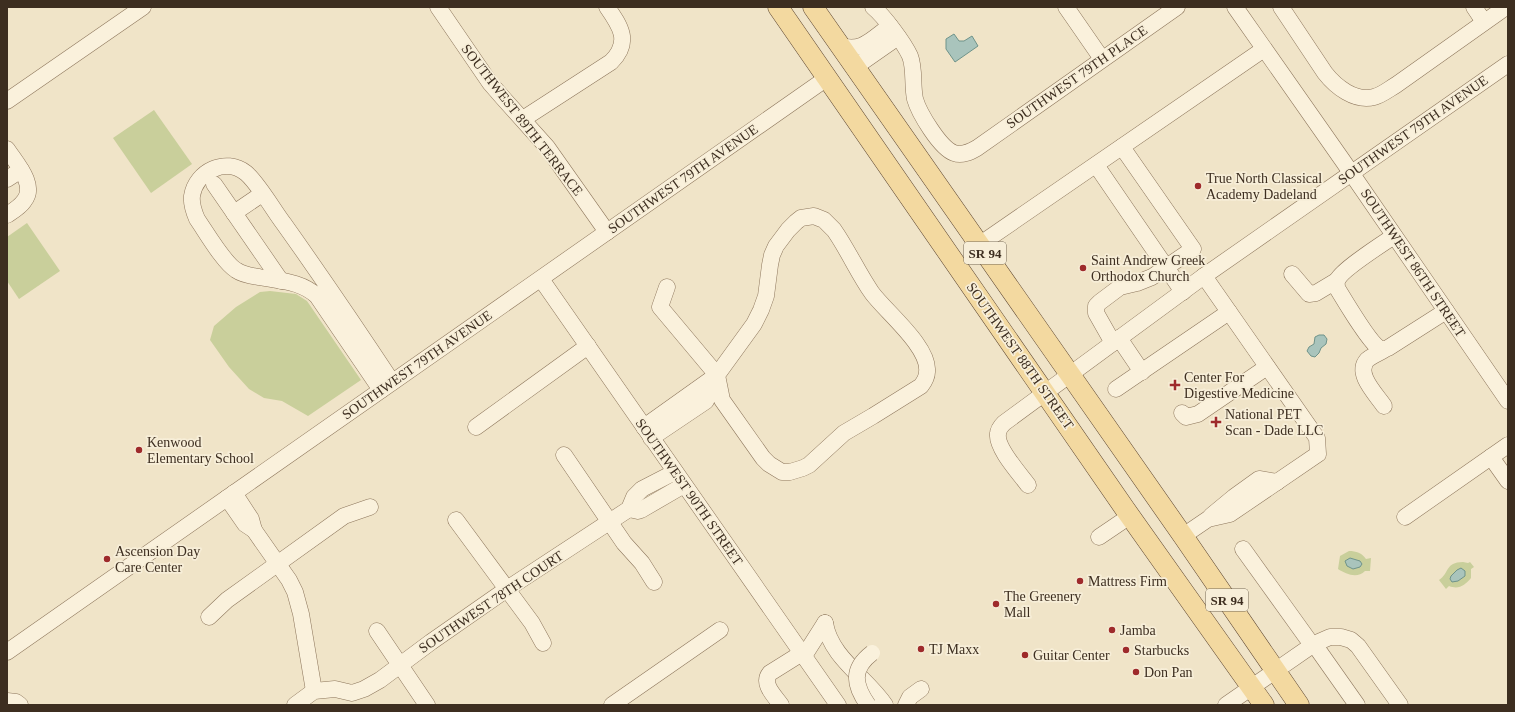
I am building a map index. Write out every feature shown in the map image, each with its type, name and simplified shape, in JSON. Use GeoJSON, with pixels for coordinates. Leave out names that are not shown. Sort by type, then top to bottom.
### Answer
{"type":"FeatureCollection","features":[{"type":"Feature","properties":{"kind":"main road","name":"SOUTHWEST 88TH STREET"},"geometry":{"type":"LineString","coordinates":[[778,7],[1045,393],[1264,705]]}},
{"type":"Feature","properties":{"kind":"main road","name":"SR 94"},"geometry":{"type":"LineString","coordinates":[[813,7],[1183,536],[1299,705]]}},
{"type":"Feature","properties":{"kind":"main road"},"geometry":{"type":"LineString","coordinates":[[807,49],[826,61],[840,65],[855,66]]}},
{"type":"Feature","properties":{"kind":"main road"},"geometry":{"type":"LineString","coordinates":[[827,78],[842,77],[855,82],[873,93]]}},
{"type":"Feature","properties":{"kind":"street"},"geometry":{"type":"LineString","coordinates":[[7,101],[143,7]]}},
{"type":"Feature","properties":{"kind":"street","name":"SOUTHWEST 89TH TERRACE"},"geometry":{"type":"LineString","coordinates":[[438,7],[490,83],[547,147],[607,232]]}},
{"type":"Feature","properties":{"kind":"street"},"geometry":{"type":"LineString","coordinates":[[523,119],[611,62],[619,53],[623,43],[623,37],[619,25],[608,7]]}},
{"type":"Feature","properties":{"kind":"street"},"geometry":{"type":"LineString","coordinates":[[873,7],[894,32]]}},
{"type":"Feature","properties":{"kind":"street"},"geometry":{"type":"LineString","coordinates":[[1066,7],[1102,59]]}},
{"type":"Feature","properties":{"kind":"street","name":"SOUTHWEST 79TH PLACE"},"geometry":{"type":"LineString","coordinates":[[894,32],[907,50],[911,62],[917,106],[939,140],[950,151],[958,154],[966,154],[977,148],[1177,7]]}},
{"type":"Feature","properties":{"kind":"street","name":"SOUTHWEST 86TH STREET"},"geometry":{"type":"LineString","coordinates":[[1235,7],[1508,401]]}},
{"type":"Feature","properties":{"kind":"street"},"geometry":{"type":"LineString","coordinates":[[1281,7],[1328,77],[1349,94],[1363,98],[1374,97],[1388,90],[1506,7]]}},
{"type":"Feature","properties":{"kind":"street"},"geometry":{"type":"LineString","coordinates":[[1474,7],[1484,22]]}},
{"type":"Feature","properties":{"kind":"street"},"geometry":{"type":"LineString","coordinates":[[840,45],[851,48],[861,47],[894,32]]}},
{"type":"Feature","properties":{"kind":"street"},"geometry":{"type":"LineString","coordinates":[[855,66],[894,32]]}},
{"type":"Feature","properties":{"kind":"street"},"geometry":{"type":"LineString","coordinates":[[979,246],[1264,49]]}},
{"type":"Feature","properties":{"kind":"street","name":"SOUTHWEST 79TH AVENUE"},"geometry":{"type":"LineString","coordinates":[[1028,485],[1000,445],[998,435],[999,429],[1004,423],[1204,276],[1508,64]]}},
{"type":"Feature","properties":{"kind":"street","name":"SOUTHWEST 79TH AVENUE"},"geometry":{"type":"LineString","coordinates":[[7,652],[827,78]]}},
{"type":"Feature","properties":{"kind":"street"},"geometry":{"type":"LineString","coordinates":[[1122,147],[1193,249],[1148,279],[1120,287],[1096,306],[1096,314],[1142,372]]}},
{"type":"Feature","properties":{"kind":"street"},"geometry":{"type":"LineString","coordinates":[[7,149],[28,183],[29,190],[28,196],[21,205],[7,215]]}},
{"type":"Feature","properties":{"kind":"street"},"geometry":{"type":"LineString","coordinates":[[1096,165],[1183,292]]}},
{"type":"Feature","properties":{"kind":"street"},"geometry":{"type":"LineString","coordinates":[[220,166],[233,167],[246,173],[301,248],[386,386],[317,296],[302,286],[246,275],[232,268],[197,219],[193,207],[192,195],[196,184],[202,176],[210,170],[220,166]]}},
{"type":"Feature","properties":{"kind":"street"},"geometry":{"type":"LineString","coordinates":[[7,179],[21,170]]}},
{"type":"Feature","properties":{"kind":"street"},"geometry":{"type":"LineString","coordinates":[[214,184],[281,281]]}},
{"type":"Feature","properties":{"kind":"street"},"geometry":{"type":"LineString","coordinates":[[234,213],[262,194]]}},
{"type":"Feature","properties":{"kind":"street"},"geometry":{"type":"LineString","coordinates":[[648,432],[706,402],[717,375],[754,324],[759,313],[766,296],[772,255],[782,238],[801,218],[814,216],[824,220],[831,226],[846,248],[873,294],[918,346],[924,359],[927,372],[921,386],[844,433],[809,465],[796,471],[782,472],[769,464],[763,458],[722,400],[717,375],[660,307],[667,287]]}},
{"type":"Feature","properties":{"kind":"street"},"geometry":{"type":"LineString","coordinates":[[1292,274],[1309,294],[1316,293],[1336,282],[1340,275],[1394,236]]}},
{"type":"Feature","properties":{"kind":"street"},"geometry":{"type":"LineString","coordinates":[[1183,536],[1208,519],[1230,514],[1318,454],[1317,438],[1204,276]]}},
{"type":"Feature","properties":{"kind":"street","name":"SOUTHWEST 90TH STREET"},"geometry":{"type":"LineString","coordinates":[[541,279],[838,705]]}},
{"type":"Feature","properties":{"kind":"street"},"geometry":{"type":"LineString","coordinates":[[1336,282],[1337,288],[1370,339],[1384,350]]}},
{"type":"Feature","properties":{"kind":"street"},"geometry":{"type":"LineString","coordinates":[[1384,406],[1366,379],[1363,369],[1367,360],[1393,346],[1446,311]]}},
{"type":"Feature","properties":{"kind":"street"},"geometry":{"type":"LineString","coordinates":[[1116,389],[1229,312]]}},
{"type":"Feature","properties":{"kind":"street"},"geometry":{"type":"LineString","coordinates":[[476,427],[588,346]]}},
{"type":"Feature","properties":{"kind":"street"},"geometry":{"type":"LineString","coordinates":[[1187,414],[1198,414],[1265,363]]}},
{"type":"Feature","properties":{"kind":"street"},"geometry":{"type":"LineString","coordinates":[[1405,517],[1508,445]]}},
{"type":"Feature","properties":{"kind":"street"},"geometry":{"type":"LineString","coordinates":[[564,455],[624,543],[642,563],[654,582]]}},
{"type":"Feature","properties":{"kind":"street"},"geometry":{"type":"LineString","coordinates":[[1491,457],[1508,482]]}},
{"type":"Feature","properties":{"kind":"street","name":"SOUTHWEST 78TH COURT"},"geometry":{"type":"LineString","coordinates":[[314,691],[335,689],[352,693],[364,689],[380,680],[507,589],[629,509],[634,497],[642,489],[675,472]]}},
{"type":"Feature","properties":{"kind":"street"},"geometry":{"type":"LineString","coordinates":[[629,509],[638,511],[641,510],[684,485]]}},
{"type":"Feature","properties":{"kind":"street"},"geometry":{"type":"LineString","coordinates":[[230,496],[244,524],[254,530],[278,563],[295,592],[301,614],[314,691],[295,705]]}},
{"type":"Feature","properties":{"kind":"street"},"geometry":{"type":"LineString","coordinates":[[209,617],[227,600],[344,516],[370,507]]}},
{"type":"Feature","properties":{"kind":"street"},"geometry":{"type":"LineString","coordinates":[[1097,534],[1128,512]]}},
{"type":"Feature","properties":{"kind":"street"},"geometry":{"type":"LineString","coordinates":[[456,520],[532,623],[543,643]]}},
{"type":"Feature","properties":{"kind":"street"},"geometry":{"type":"LineString","coordinates":[[1243,549],[1357,705]]}},
{"type":"Feature","properties":{"kind":"street"},"geometry":{"type":"LineString","coordinates":[[781,705],[767,685],[767,676],[803,655],[825,623],[827,633],[838,651],[885,705]]}},
{"type":"Feature","properties":{"kind":"street"},"geometry":{"type":"LineString","coordinates":[[612,705],[720,630]]}},
{"type":"Feature","properties":{"kind":"street"},"geometry":{"type":"LineString","coordinates":[[377,631],[427,705]]}},
{"type":"Feature","properties":{"kind":"street"},"geometry":{"type":"LineString","coordinates":[[1226,705],[1313,644],[1330,637],[1341,637],[1351,640],[1363,652],[1400,705]]}},
{"type":"Feature","properties":{"kind":"street"},"geometry":{"type":"LineString","coordinates":[[868,705],[857,686],[856,675],[861,664],[872,653]]}},
{"type":"Feature","properties":{"kind":"street"},"geometry":{"type":"LineString","coordinates":[[906,704],[910,697],[921,689]]}},
{"type":"Feature","properties":{"kind":"street"},"geometry":{"type":"LineString","coordinates":[[7,701],[16,702],[20,705]]}},
{"type":"Feature","properties":{"kind":"green space"},"geometry":{"type":"Polygon","coordinates":[[[154,110],[192,164],[151,193],[113,138],[154,110]]]}},
{"type":"Feature","properties":{"kind":"green space"},"geometry":{"type":"Polygon","coordinates":[[[27,223],[60,271],[19,299],[7,281],[7,237],[27,223]]]}},
{"type":"Feature","properties":{"kind":"green space"},"geometry":{"type":"Polygon","coordinates":[[[270,291],[296,294],[307,301],[361,380],[308,416],[282,401],[264,398],[249,389],[229,367],[210,340],[214,326],[236,307],[260,292],[270,291]]]}},
{"type":"Feature","properties":{"kind":"green space"},"geometry":{"type":"Polygon","coordinates":[[[1349,551],[1359,553],[1366,559],[1371,558],[1370,571],[1365,571],[1359,575],[1355,575],[1344,573],[1338,569],[1340,556],[1349,551]]]}},
{"type":"Feature","properties":{"kind":"green space"},"geometry":{"type":"Polygon","coordinates":[[[1463,562],[1470,562],[1474,567],[1471,569],[1471,578],[1462,586],[1449,586],[1446,589],[1439,580],[1450,566],[1463,562]]]}},
{"type":"Feature","properties":{"kind":"water"},"geometry":{"type":"Polygon","coordinates":[[[954,34],[959,41],[964,41],[972,36],[978,46],[955,62],[946,49],[946,39],[954,34]]]}},
{"type":"Feature","properties":{"kind":"water"},"geometry":{"type":"Polygon","coordinates":[[[1324,335],[1327,339],[1326,344],[1321,348],[1315,357],[1311,356],[1307,351],[1309,347],[1314,344],[1315,337],[1324,335]]]}},
{"type":"Feature","properties":{"kind":"water"},"geometry":{"type":"Polygon","coordinates":[[[1350,558],[1360,561],[1362,564],[1360,567],[1353,569],[1347,566],[1345,561],[1350,558]]]}},
{"type":"Feature","properties":{"kind":"water"},"geometry":{"type":"Polygon","coordinates":[[[1461,568],[1465,571],[1465,576],[1458,581],[1452,582],[1450,579],[1451,576],[1461,568]]]}},
{"type":"Feature","properties":{"kind":"place","name":"True North Classical Academy Dadeland"},"geometry":{"type":"Point","coordinates":[1198,186]}},
{"type":"Feature","properties":{"kind":"place","name":"Saint Andrew Greek Orthodox Church"},"geometry":{"type":"Point","coordinates":[1083,268]}},
{"type":"Feature","properties":{"kind":"place","name":"Center For Digestive Medicine"},"geometry":{"type":"Point","coordinates":[1175,385]}},
{"type":"Feature","properties":{"kind":"place","name":"National PET Scan - Dade LLC"},"geometry":{"type":"Point","coordinates":[1216,422]}},
{"type":"Feature","properties":{"kind":"place","name":"Kenwood Elementary School"},"geometry":{"type":"Point","coordinates":[139,450]}},
{"type":"Feature","properties":{"kind":"place","name":"Ascension Day Care Center"},"geometry":{"type":"Point","coordinates":[107,559]}},
{"type":"Feature","properties":{"kind":"place","name":"Mattress Firm"},"geometry":{"type":"Point","coordinates":[1080,581]}},
{"type":"Feature","properties":{"kind":"place","name":"The Greenery Mall"},"geometry":{"type":"Point","coordinates":[996,604]}},
{"type":"Feature","properties":{"kind":"place","name":"Jamba"},"geometry":{"type":"Point","coordinates":[1112,630]}},
{"type":"Feature","properties":{"kind":"place","name":"TJ Maxx"},"geometry":{"type":"Point","coordinates":[921,649]}},
{"type":"Feature","properties":{"kind":"place","name":"Starbucks"},"geometry":{"type":"Point","coordinates":[1126,650]}},
{"type":"Feature","properties":{"kind":"place","name":"Guitar Center"},"geometry":{"type":"Point","coordinates":[1025,655]}},
{"type":"Feature","properties":{"kind":"place","name":"Don Pan"},"geometry":{"type":"Point","coordinates":[1136,672]}}]}
